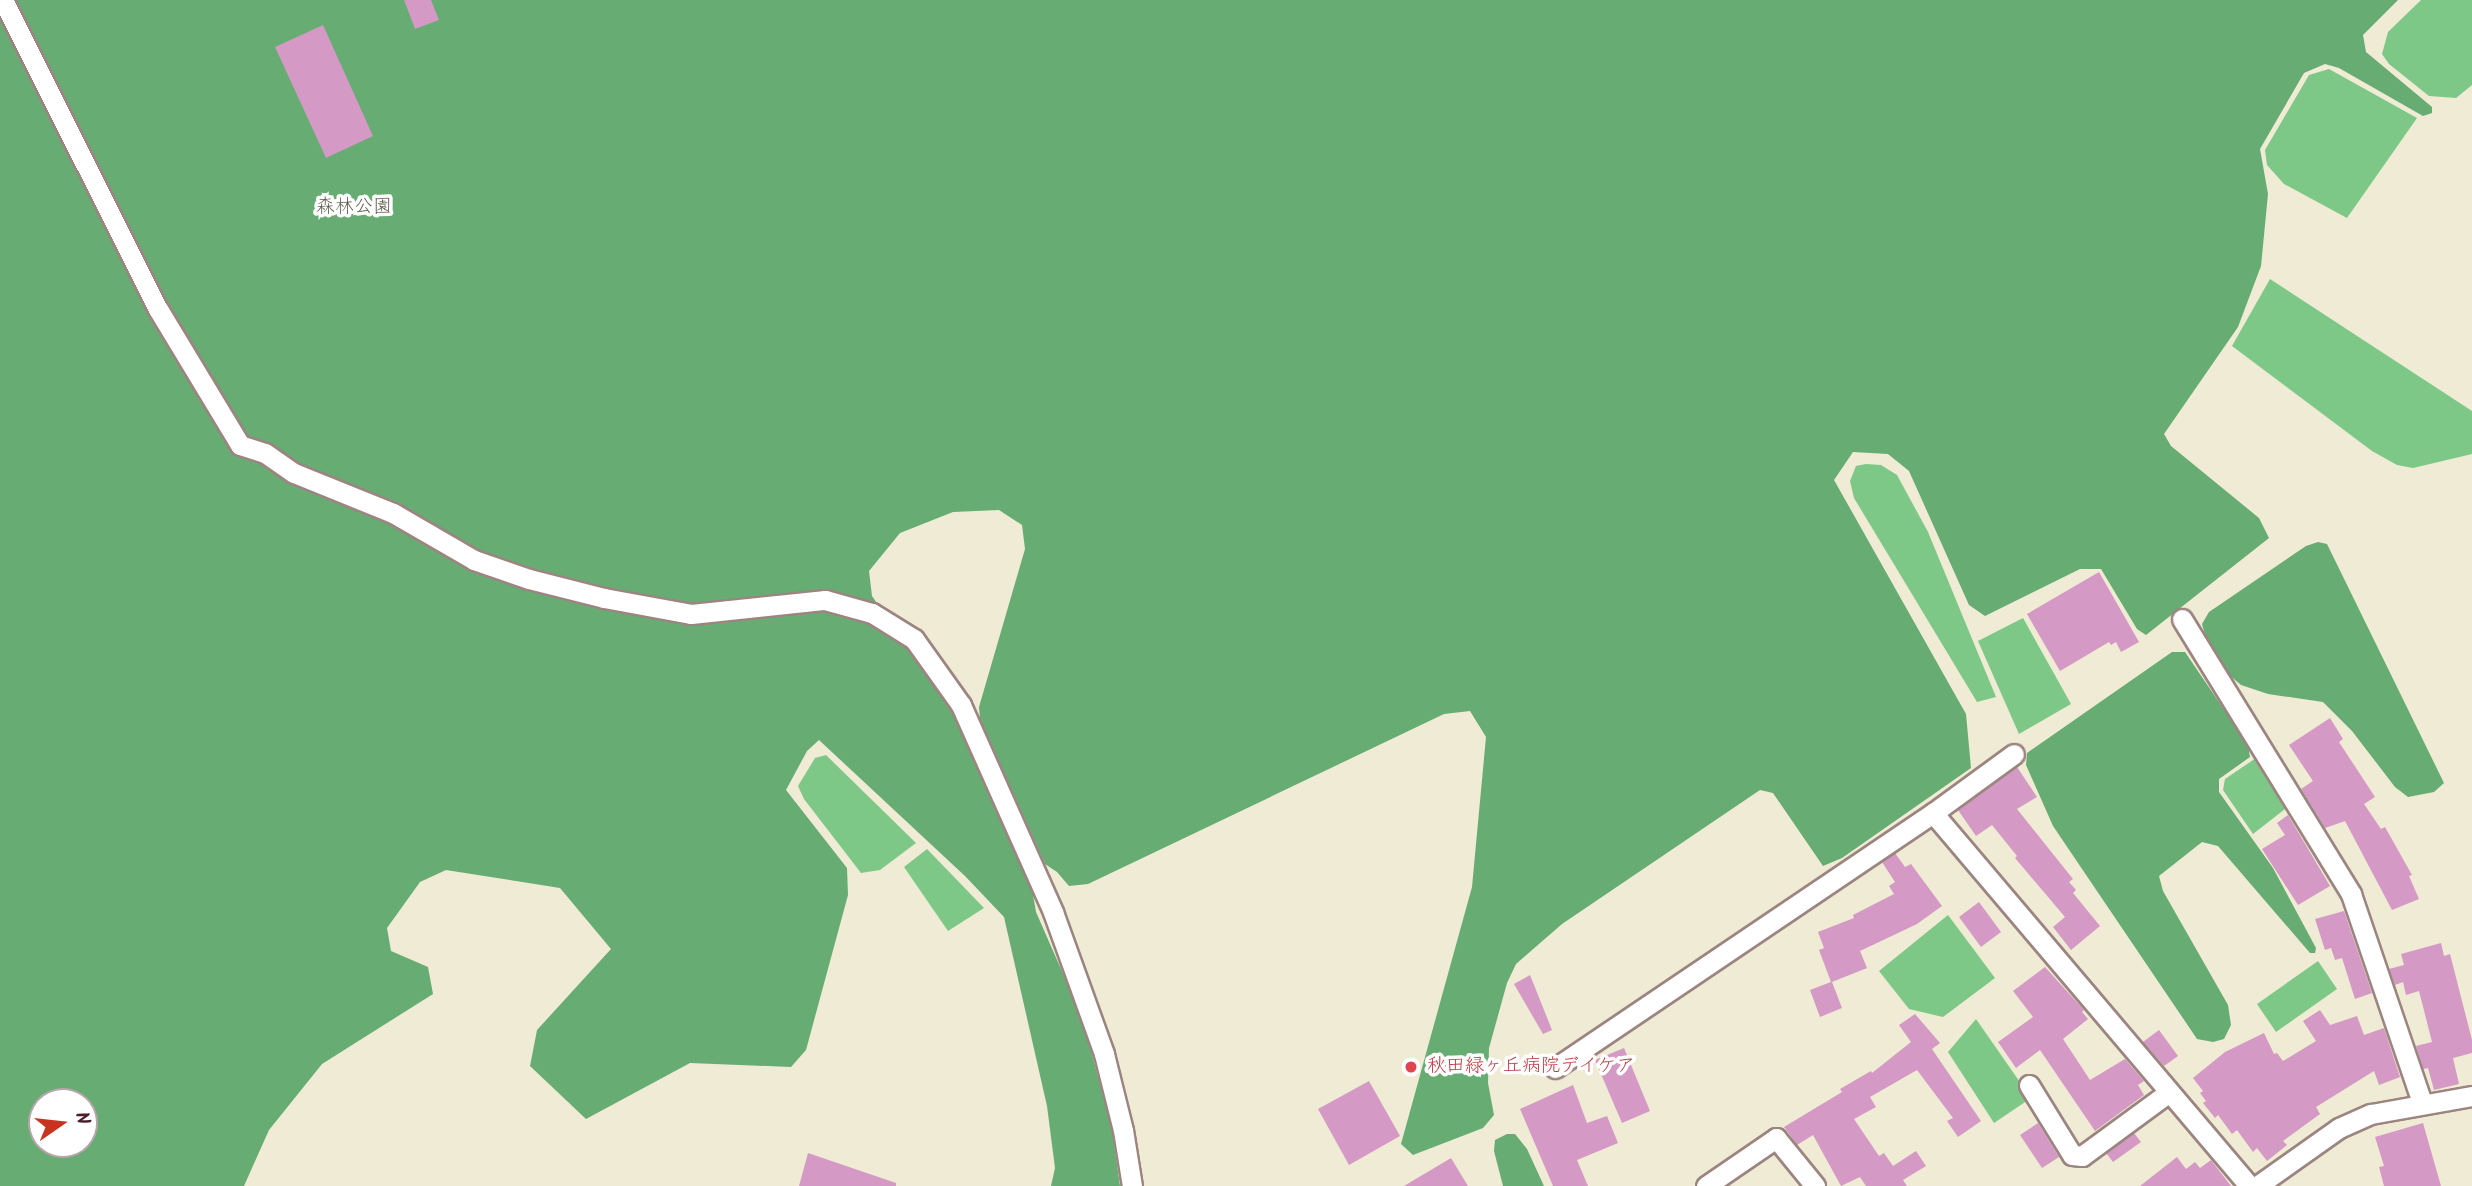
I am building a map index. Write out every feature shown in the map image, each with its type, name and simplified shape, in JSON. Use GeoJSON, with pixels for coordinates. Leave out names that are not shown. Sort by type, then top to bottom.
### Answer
{"type":"FeatureCollection","features":[{"type":"Feature","properties":{"kind":"street"},"geometry":{"type":"LineString","coordinates":[[3,0],[158,309],[240,445],[265,453],[294,473],[393,513],[474,560],[529,579],[604,598],[691,614],[825,600],[872,613],[915,639],[961,705],[1053,912],[1104,1054],[1123,1130],[1132,1186]]}},
{"type":"Feature","properties":{"kind":"street"},"geometry":{"type":"LineString","coordinates":[[2182,620],[2351,894],[2422,1103]]}},
{"type":"Feature","properties":{"kind":"street"},"geometry":{"type":"LineString","coordinates":[[1555,1068],[1933,813],[2014,754]]}},
{"type":"Feature","properties":{"kind":"street"},"geometry":{"type":"LineString","coordinates":[[1933,813],[2249,1186]]}},
{"type":"Feature","properties":{"kind":"street"},"geometry":{"type":"LineString","coordinates":[[2029,1085],[2072,1155],[2082,1156],[2169,1092]]}},
{"type":"Feature","properties":{"kind":"street"},"geometry":{"type":"LineString","coordinates":[[2257,1186],[2339,1128],[2371,1114],[2472,1096]]}},
{"type":"Feature","properties":{"kind":"street"},"geometry":{"type":"LineString","coordinates":[[1706,1186],[1776,1138],[1815,1186]]}},
{"type":"Feature","properties":{"kind":"green space","name":"森林公園"},"geometry":{"type":"Polygon","coordinates":[[[0,0],[2398,0],[2363,35],[2366,52],[2432,107],[2432,113],[2423,116],[2339,68],[2325,64],[2304,73],[2260,149],[2268,194],[2261,266],[2238,327],[2164,434],[2171,446],[2259,518],[2269,538],[2146,635],[2137,629],[2101,569],[2080,569],[1985,616],[1969,605],[1909,471],[1888,454],[1853,452],[1834,480],[1966,714],[1971,768],[1842,858],[1823,866],[1773,793],[1760,790],[1562,924],[1516,964],[1507,983],[1489,1048],[1488,1083],[1494,1115],[1483,1128],[1413,1155],[1401,1144],[1472,887],[1486,737],[1470,711],[1444,714],[1088,884],[1069,886],[1057,872],[1045,864],[980,719],[979,707],[1025,549],[1022,525],[999,510],[953,512],[900,533],[869,571],[872,596],[949,707],[992,784],[1029,871],[1036,912],[1082,1017],[1112,1129],[1120,1186],[1051,1186],[1055,1168],[1047,1106],[1004,917],[965,876],[819,740],[807,751],[786,790],[847,868],[848,895],[806,1050],[791,1067],[690,1063],[586,1119],[530,1066],[537,1030],[611,949],[560,888],[446,870],[420,882],[387,928],[391,951],[428,967],[433,994],[322,1064],[269,1130],[244,1186],[0,1186],[0,0]]]}},
{"type":"Feature","properties":{"kind":"green space"},"geometry":{"type":"Polygon","coordinates":[[[2421,0],[2472,0],[2472,85],[2456,98],[2429,96],[2389,64],[2382,54],[2388,32],[2421,0]]]}},
{"type":"Feature","properties":{"kind":"green space"},"geometry":{"type":"Polygon","coordinates":[[[2329,69],[2417,118],[2347,218],[2284,184],[2267,165],[2265,150],[2309,75],[2329,69]]]}},
{"type":"Feature","properties":{"kind":"green space"},"geometry":{"type":"Polygon","coordinates":[[[2270,279],[2472,411],[2472,454],[2413,468],[2397,465],[2372,451],[2232,346],[2270,279]]]}},
{"type":"Feature","properties":{"kind":"green space"},"geometry":{"type":"Polygon","coordinates":[[[1881,465],[1897,475],[1928,532],[1996,697],[1977,702],[1854,498],[1850,481],[1856,466],[1881,465]]]}},
{"type":"Feature","properties":{"kind":"green space"},"geometry":{"type":"Polygon","coordinates":[[[2318,542],[2327,544],[2444,783],[2434,792],[2408,797],[2395,787],[2352,731],[2323,702],[2268,694],[2241,685],[2227,673],[2208,645],[2202,624],[2209,612],[2306,546],[2318,542]]]}},
{"type":"Feature","properties":{"kind":"green space"},"geometry":{"type":"Polygon","coordinates":[[[2023,618],[2071,704],[2019,734],[1978,641],[2023,618]]]}},
{"type":"Feature","properties":{"kind":"green space"},"geometry":{"type":"Polygon","coordinates":[[[2172,652],[2185,652],[2248,745],[2250,757],[2219,779],[2219,792],[2273,868],[2316,948],[2315,953],[2310,953],[2218,846],[2202,842],[2159,876],[2163,891],[2228,1005],[2231,1025],[2224,1039],[2213,1042],[2197,1039],[2053,826],[2026,765],[2027,753],[2172,652]]]}},
{"type":"Feature","properties":{"kind":"green space"},"geometry":{"type":"Polygon","coordinates":[[[826,755],[916,843],[880,870],[861,873],[804,799],[798,786],[815,758],[826,755]]]}},
{"type":"Feature","properties":{"kind":"green space"},"geometry":{"type":"Polygon","coordinates":[[[2256,758],[2285,809],[2253,834],[2223,790],[2225,779],[2256,758]]]}},
{"type":"Feature","properties":{"kind":"green space"},"geometry":{"type":"Polygon","coordinates":[[[927,849],[984,908],[948,931],[904,867],[927,849]]]}},
{"type":"Feature","properties":{"kind":"green space"},"geometry":{"type":"Polygon","coordinates":[[[1948,915],[1995,978],[1943,1017],[1909,1009],[1879,971],[1948,915]]]}},
{"type":"Feature","properties":{"kind":"green space"},"geometry":{"type":"Polygon","coordinates":[[[2318,961],[2337,989],[2276,1032],[2257,1004],[2318,961]]]}},
{"type":"Feature","properties":{"kind":"green space"},"geometry":{"type":"Polygon","coordinates":[[[1976,1019],[2031,1098],[1994,1123],[1948,1052],[1976,1019]]]}},
{"type":"Feature","properties":{"kind":"green space"},"geometry":{"type":"Polygon","coordinates":[[[1507,1134],[1515,1134],[1527,1149],[1544,1186],[1503,1186],[1494,1151],[1495,1140],[1507,1134]]]}},
{"type":"Feature","properties":{"kind":"building"},"geometry":{"type":"Polygon","coordinates":[[[404,0],[431,0],[439,20],[415,29],[404,0]]]}},
{"type":"Feature","properties":{"kind":"building"},"geometry":{"type":"Polygon","coordinates":[[[323,25],[373,136],[326,158],[275,47],[323,25]]]}},
{"type":"Feature","properties":{"kind":"building"},"geometry":{"type":"Polygon","coordinates":[[[2099,572],[2139,642],[2121,652],[2116,642],[2111,645],[2109,642],[2060,671],[2027,614],[2099,572]]]}},
{"type":"Feature","properties":{"kind":"building"},"geometry":{"type":"Polygon","coordinates":[[[2330,718],[2343,739],[2339,742],[2375,797],[2364,804],[2381,829],[2385,827],[2412,875],[2409,876],[2419,899],[2392,910],[2345,821],[2325,828],[2301,789],[2313,781],[2289,745],[2330,718]]]}},
{"type":"Feature","properties":{"kind":"building"},"geometry":{"type":"Polygon","coordinates":[[[2017,767],[2037,797],[2017,809],[2073,879],[2069,882],[2076,890],[2073,893],[2100,926],[2071,950],[2053,927],[2065,917],[2015,858],[2017,856],[1992,825],[1976,836],[1958,810],[2017,767]]]}},
{"type":"Feature","properties":{"kind":"building"},"geometry":{"type":"Polygon","coordinates":[[[2288,815],[2330,886],[2298,905],[2262,849],[2285,835],[2277,823],[2288,815]]]}},
{"type":"Feature","properties":{"kind":"building"},"geometry":{"type":"Polygon","coordinates":[[[1895,853],[1905,867],[1911,864],[1942,906],[1917,924],[1860,951],[1867,968],[1832,982],[1842,1008],[1820,1017],[1810,990],[1831,982],[1819,950],[1824,948],[1818,932],[1854,918],[1853,915],[1894,894],[1889,886],[1895,882],[1882,862],[1895,853]]]}},
{"type":"Feature","properties":{"kind":"building"},"geometry":{"type":"Polygon","coordinates":[[[1979,902],[2001,932],[1981,947],[1959,917],[1979,902]]]}},
{"type":"Feature","properties":{"kind":"building"},"geometry":{"type":"Polygon","coordinates":[[[2344,911],[2372,993],[2355,999],[2342,958],[2335,960],[2331,948],[2325,950],[2315,919],[2344,911]]]}},
{"type":"Feature","properties":{"kind":"building"},"geometry":{"type":"Polygon","coordinates":[[[2441,943],[2444,956],[2450,954],[2472,1040],[2472,1053],[2453,1058],[2459,1084],[2434,1090],[2428,1068],[2423,1069],[2416,1046],[2432,1042],[2419,991],[2406,995],[2403,982],[2395,985],[2389,969],[2404,965],[2401,954],[2441,943]]]}},
{"type":"Feature","properties":{"kind":"building"},"geometry":{"type":"Polygon","coordinates":[[[2045,967],[2084,1010],[2082,1012],[2088,1019],[2063,1039],[2090,1080],[2125,1059],[2144,1081],[2138,1085],[2144,1095],[2095,1131],[2040,1050],[2016,1068],[1998,1042],[2033,1017],[2013,991],[2045,967]]]}},
{"type":"Feature","properties":{"kind":"building"},"geometry":{"type":"Polygon","coordinates":[[[1530,975],[1552,1030],[1543,1034],[1514,984],[1530,975]]]}},
{"type":"Feature","properties":{"kind":"building"},"geometry":{"type":"Polygon","coordinates":[[[2320,1010],[2330,1025],[2357,1016],[2364,1035],[2384,1028],[2400,1077],[2379,1085],[2374,1071],[2316,1107],[2320,1114],[2283,1141],[2287,1145],[2267,1161],[2257,1148],[2253,1152],[2237,1130],[2232,1134],[2218,1115],[2215,1118],[2203,1103],[2206,1101],[2200,1093],[2203,1091],[2193,1078],[2225,1052],[2264,1033],[2274,1054],[2277,1053],[2283,1061],[2316,1041],[2303,1021],[2320,1010]]]}},
{"type":"Feature","properties":{"kind":"building"},"geometry":{"type":"Polygon","coordinates":[[[1915,1014],[1940,1043],[1932,1049],[1981,1121],[1958,1137],[1947,1121],[1953,1118],[1917,1070],[1870,1097],[1876,1107],[1854,1119],[1879,1156],[1884,1153],[1893,1166],[1916,1151],[1926,1166],[1903,1180],[1907,1186],[1866,1186],[1860,1177],[1841,1186],[1813,1135],[1797,1145],[1784,1127],[1842,1092],[1840,1089],[1871,1071],[1872,1073],[1911,1042],[1899,1025],[1915,1014]]]}},
{"type":"Feature","properties":{"kind":"building"},"geometry":{"type":"Polygon","coordinates":[[[2159,1030],[2178,1056],[2164,1066],[2143,1042],[2159,1030]]]}},
{"type":"Feature","properties":{"kind":"building"},"geometry":{"type":"Polygon","coordinates":[[[1624,1048],[1650,1111],[1622,1123],[1595,1060],[1624,1048]]]}},
{"type":"Feature","properties":{"kind":"building"},"geometry":{"type":"Polygon","coordinates":[[[1369,1081],[1400,1136],[1349,1165],[1318,1109],[1369,1081]]]}},
{"type":"Feature","properties":{"kind":"building"},"geometry":{"type":"Polygon","coordinates":[[[1573,1085],[1587,1123],[1607,1116],[1618,1143],[1577,1160],[1588,1186],[1553,1186],[1520,1109],[1573,1085]]]}},
{"type":"Feature","properties":{"kind":"building"},"geometry":{"type":"Polygon","coordinates":[[[2038,1123],[2059,1157],[2042,1168],[2020,1135],[2038,1123]]]}},
{"type":"Feature","properties":{"kind":"building"},"geometry":{"type":"Polygon","coordinates":[[[2423,1123],[2441,1186],[2384,1186],[2379,1167],[2384,1166],[2375,1137],[2423,1123]]]}},
{"type":"Feature","properties":{"kind":"building"},"geometry":{"type":"Polygon","coordinates":[[[2134,1133],[2141,1142],[2113,1162],[2106,1153],[2134,1133]]]}},
{"type":"Feature","properties":{"kind":"building"},"geometry":{"type":"Polygon","coordinates":[[[808,1153],[896,1183],[896,1186],[799,1186],[808,1153]]]}},
{"type":"Feature","properties":{"kind":"building"},"geometry":{"type":"Polygon","coordinates":[[[2177,1157],[2186,1169],[2195,1162],[2200,1168],[2211,1160],[2231,1186],[2140,1186],[2177,1157]]]}},
{"type":"Feature","properties":{"kind":"building"},"geometry":{"type":"Polygon","coordinates":[[[1451,1158],[1468,1186],[1404,1186],[1451,1158]]]}},
{"type":"Feature","properties":{"kind":"place","name":"秋田緑ヶ丘病院デイケア"},"geometry":{"type":"Point","coordinates":[1411,1067]}}]}
